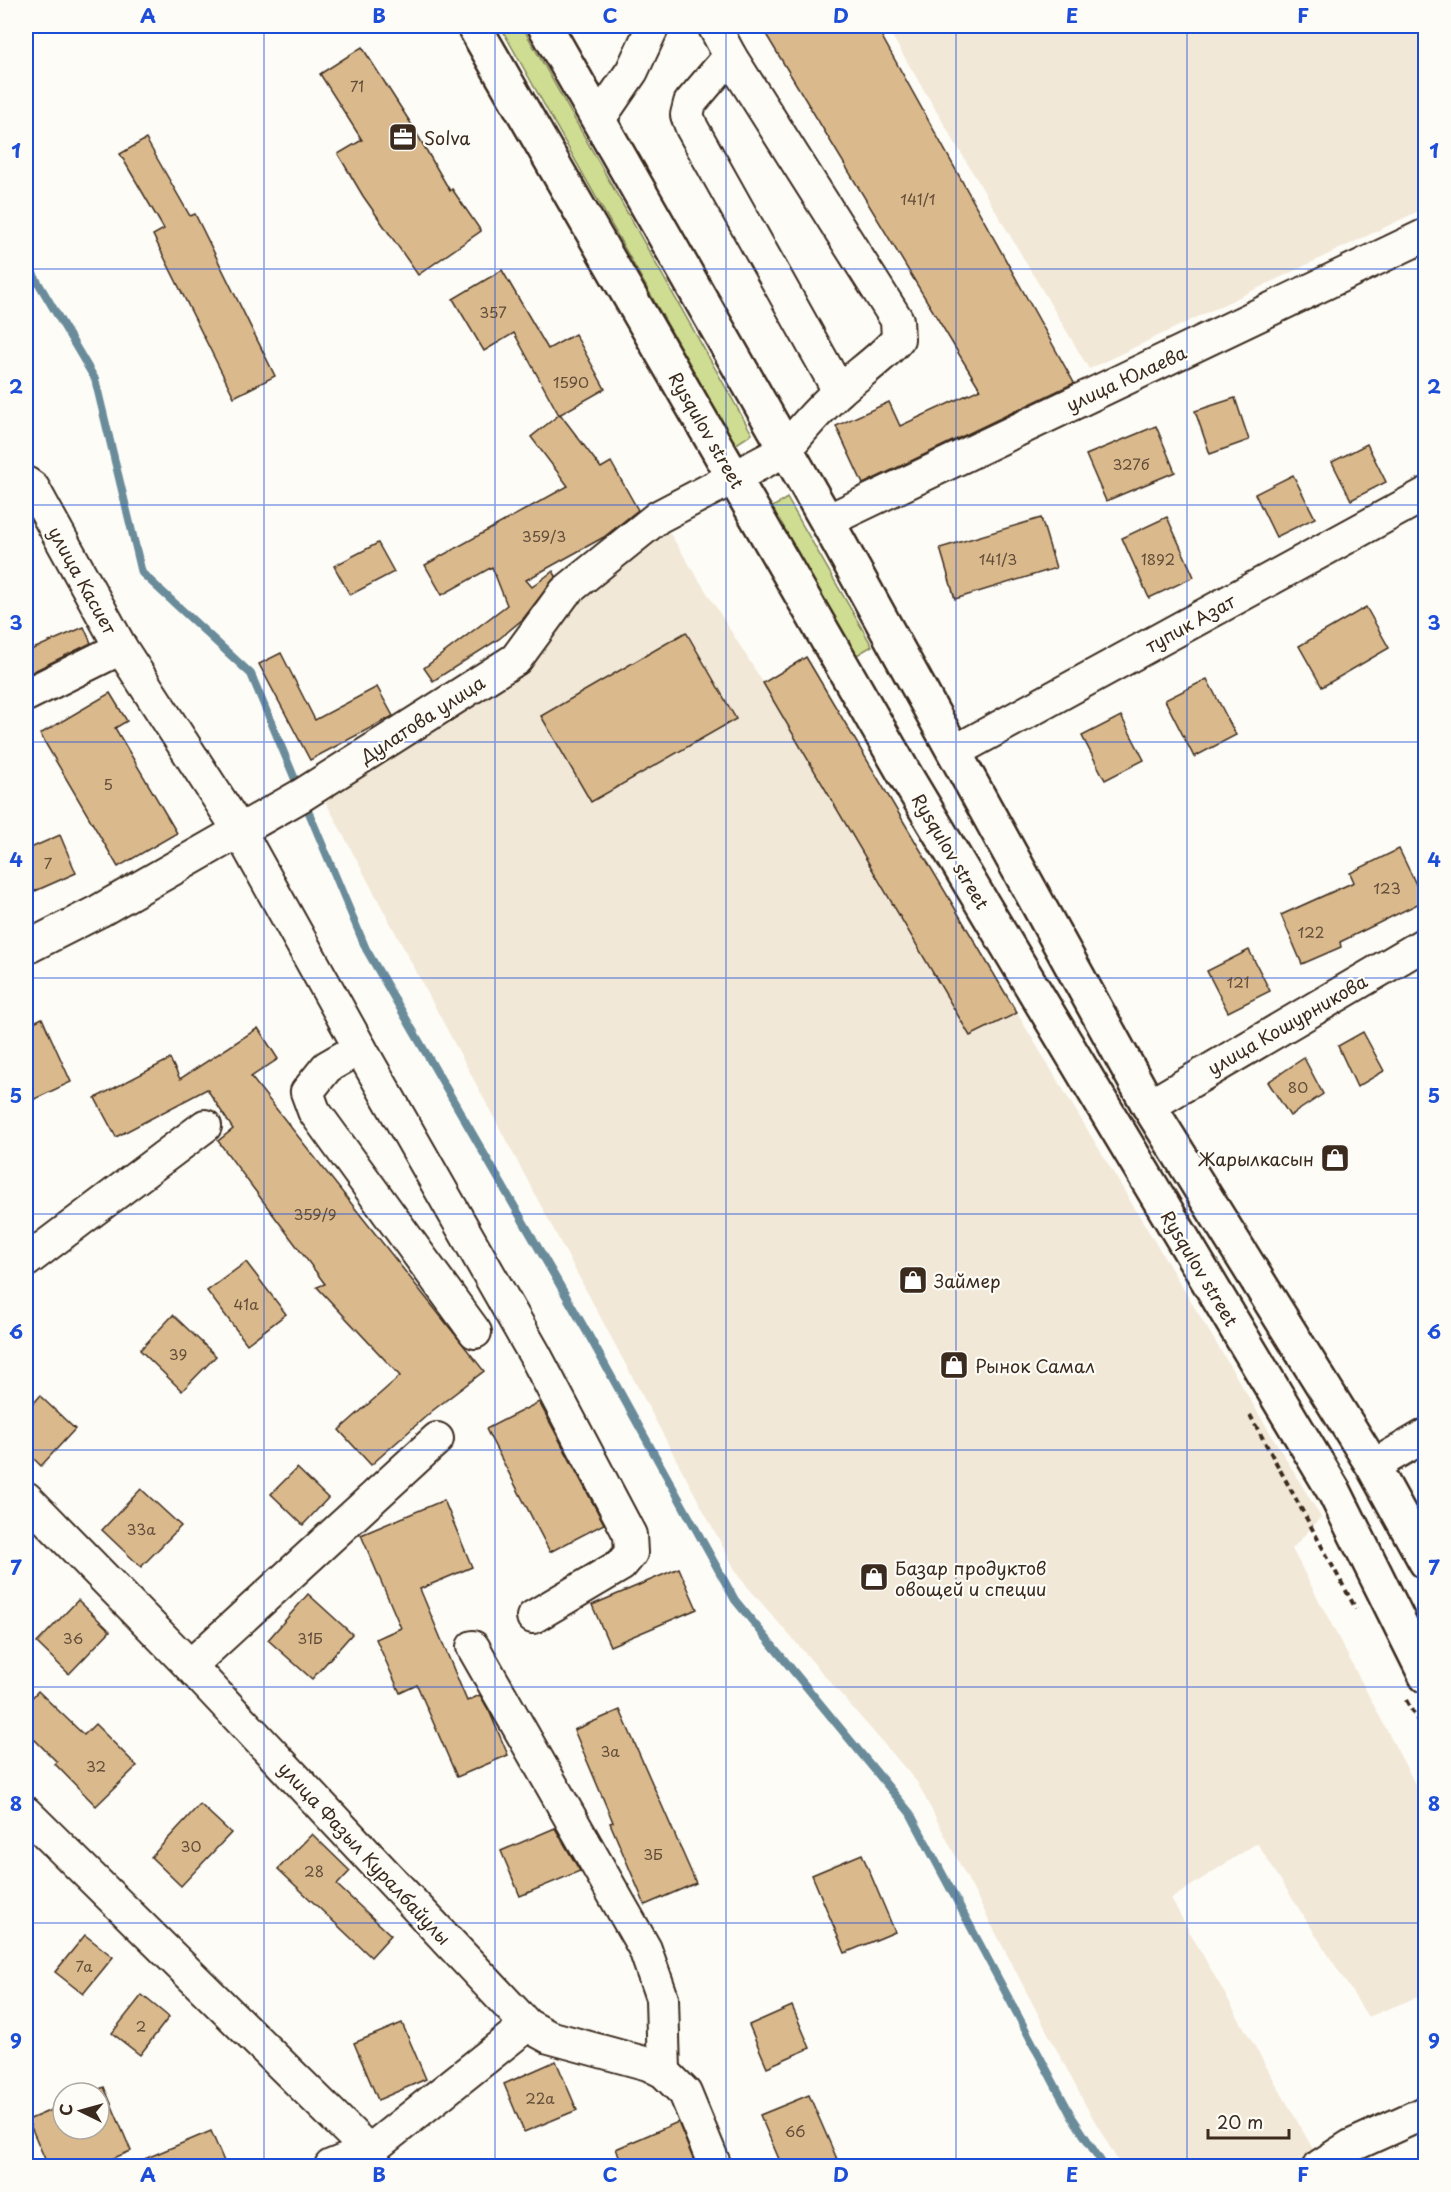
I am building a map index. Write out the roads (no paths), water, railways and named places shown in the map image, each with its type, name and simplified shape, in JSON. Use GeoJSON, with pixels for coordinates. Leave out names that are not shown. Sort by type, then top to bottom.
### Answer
{"type":"FeatureCollection","features":[{"type":"Feature","properties":{"kind":"main road","name":"Rysqulov street"},"geometry":{"type":"LineString","coordinates":[[474,26],[904,773],[1335,1493],[1425,1676]]}},
{"type":"Feature","properties":{"kind":"main road"},"geometry":{"type":"LineString","coordinates":[[545,26],[827,521],[1149,1106],[1373,1466],[1425,1562]]}},
{"type":"Feature","properties":{"kind":"street"},"geometry":{"type":"LineString","coordinates":[[599,118],[632,71],[653,26]]}},
{"type":"Feature","properties":{"kind":"street"},"geometry":{"type":"LineString","coordinates":[[714,26],[730,56],[897,320],[898,339],[894,344],[839,391],[797,434],[786,450]]}},
{"type":"Feature","properties":{"kind":"street"},"geometry":{"type":"LineString","coordinates":[[730,56],[690,103],[687,115],[692,128],[839,391]]}},
{"type":"Feature","properties":{"kind":"street","name":"улица Юлаева"},"geometry":{"type":"LineString","coordinates":[[827,521],[1425,235]]}},
{"type":"Feature","properties":{"kind":"street","name":"Дулатова улица"},"geometry":{"type":"LineString","coordinates":[[26,948],[99,911],[302,795],[516,658],[565,592],[658,517],[786,450]]}},
{"type":"Feature","properties":{"kind":"street","name":"улица Касиет"},"geometry":{"type":"LineString","coordinates":[[26,483],[33,488],[121,648],[239,830],[535,1355],[630,1535],[631,1553],[621,1565],[533,1617]]}},
{"type":"Feature","properties":{"kind":"street","name":"тупик Азат"},"geometry":{"type":"LineString","coordinates":[[954,752],[1425,494]]}},
{"type":"Feature","properties":{"kind":"street"},"geometry":{"type":"LineString","coordinates":[[26,695],[121,648]]}},
{"type":"Feature","properties":{"kind":"street","name":"улица Кошурникова"},"geometry":{"type":"LineString","coordinates":[[1149,1106],[1425,943]]}},
{"type":"Feature","properties":{"kind":"street"},"geometry":{"type":"LineString","coordinates":[[360,1048],[327,1067],[306,1092],[314,1112],[475,1332]]}},
{"type":"Feature","properties":{"kind":"street"},"geometry":{"type":"LineString","coordinates":[[26,1261],[205,1126]]}},
{"type":"Feature","properties":{"kind":"street"},"geometry":{"type":"LineString","coordinates":[[1373,1466],[1425,1435]]}},
{"type":"Feature","properties":{"kind":"street"},"geometry":{"type":"LineString","coordinates":[[190,1666],[437,1439]]}},
{"type":"Feature","properties":{"kind":"street","name":"улица Фазыл Куралбайулы"},"geometry":{"type":"LineString","coordinates":[[26,1498],[190,1666],[527,2025],[549,2037],[648,2064],[664,2073],[685,2093],[715,2166]]}},
{"type":"Feature","properties":{"kind":"street"},"geometry":{"type":"LineString","coordinates":[[472,1647],[645,1949],[662,1998],[664,2073]]}},
{"type":"Feature","properties":{"kind":"street"},"geometry":{"type":"LineString","coordinates":[[26,1813],[372,2159]]}},
{"type":"Feature","properties":{"kind":"street"},"geometry":{"type":"LineString","coordinates":[[331,2166],[372,2159],[527,2025]]}},
{"type":"Feature","properties":{"kind":"street"},"geometry":{"type":"LineString","coordinates":[[1320,2166],[1351,2146],[1425,2112]]}},
{"type":"Feature","properties":{"kind":"waterway"},"geometry":{"type":"LineString","coordinates":[[26,262],[95,379],[142,573],[251,674],[366,949],[588,1334],[735,1600],[910,1813],[1072,2117],[1104,2166]]}},
{"type":"Feature","properties":{"kind":"place","name":"Solva"},"geometry":{"type":"Point","coordinates":[403,137]}},
{"type":"Feature","properties":{"kind":"place","name":"Жарылкасын"},"geometry":{"type":"Point","coordinates":[1335,1158]}},
{"type":"Feature","properties":{"kind":"place","name":"Займер"},"geometry":{"type":"Point","coordinates":[913,1280]}},
{"type":"Feature","properties":{"kind":"place","name":"Рынок Самал"},"geometry":{"type":"Point","coordinates":[954,1365]}},
{"type":"Feature","properties":{"kind":"place","name":"Базар продуктов овощей и специи"},"geometry":{"type":"Point","coordinates":[874,1577]}}]}
